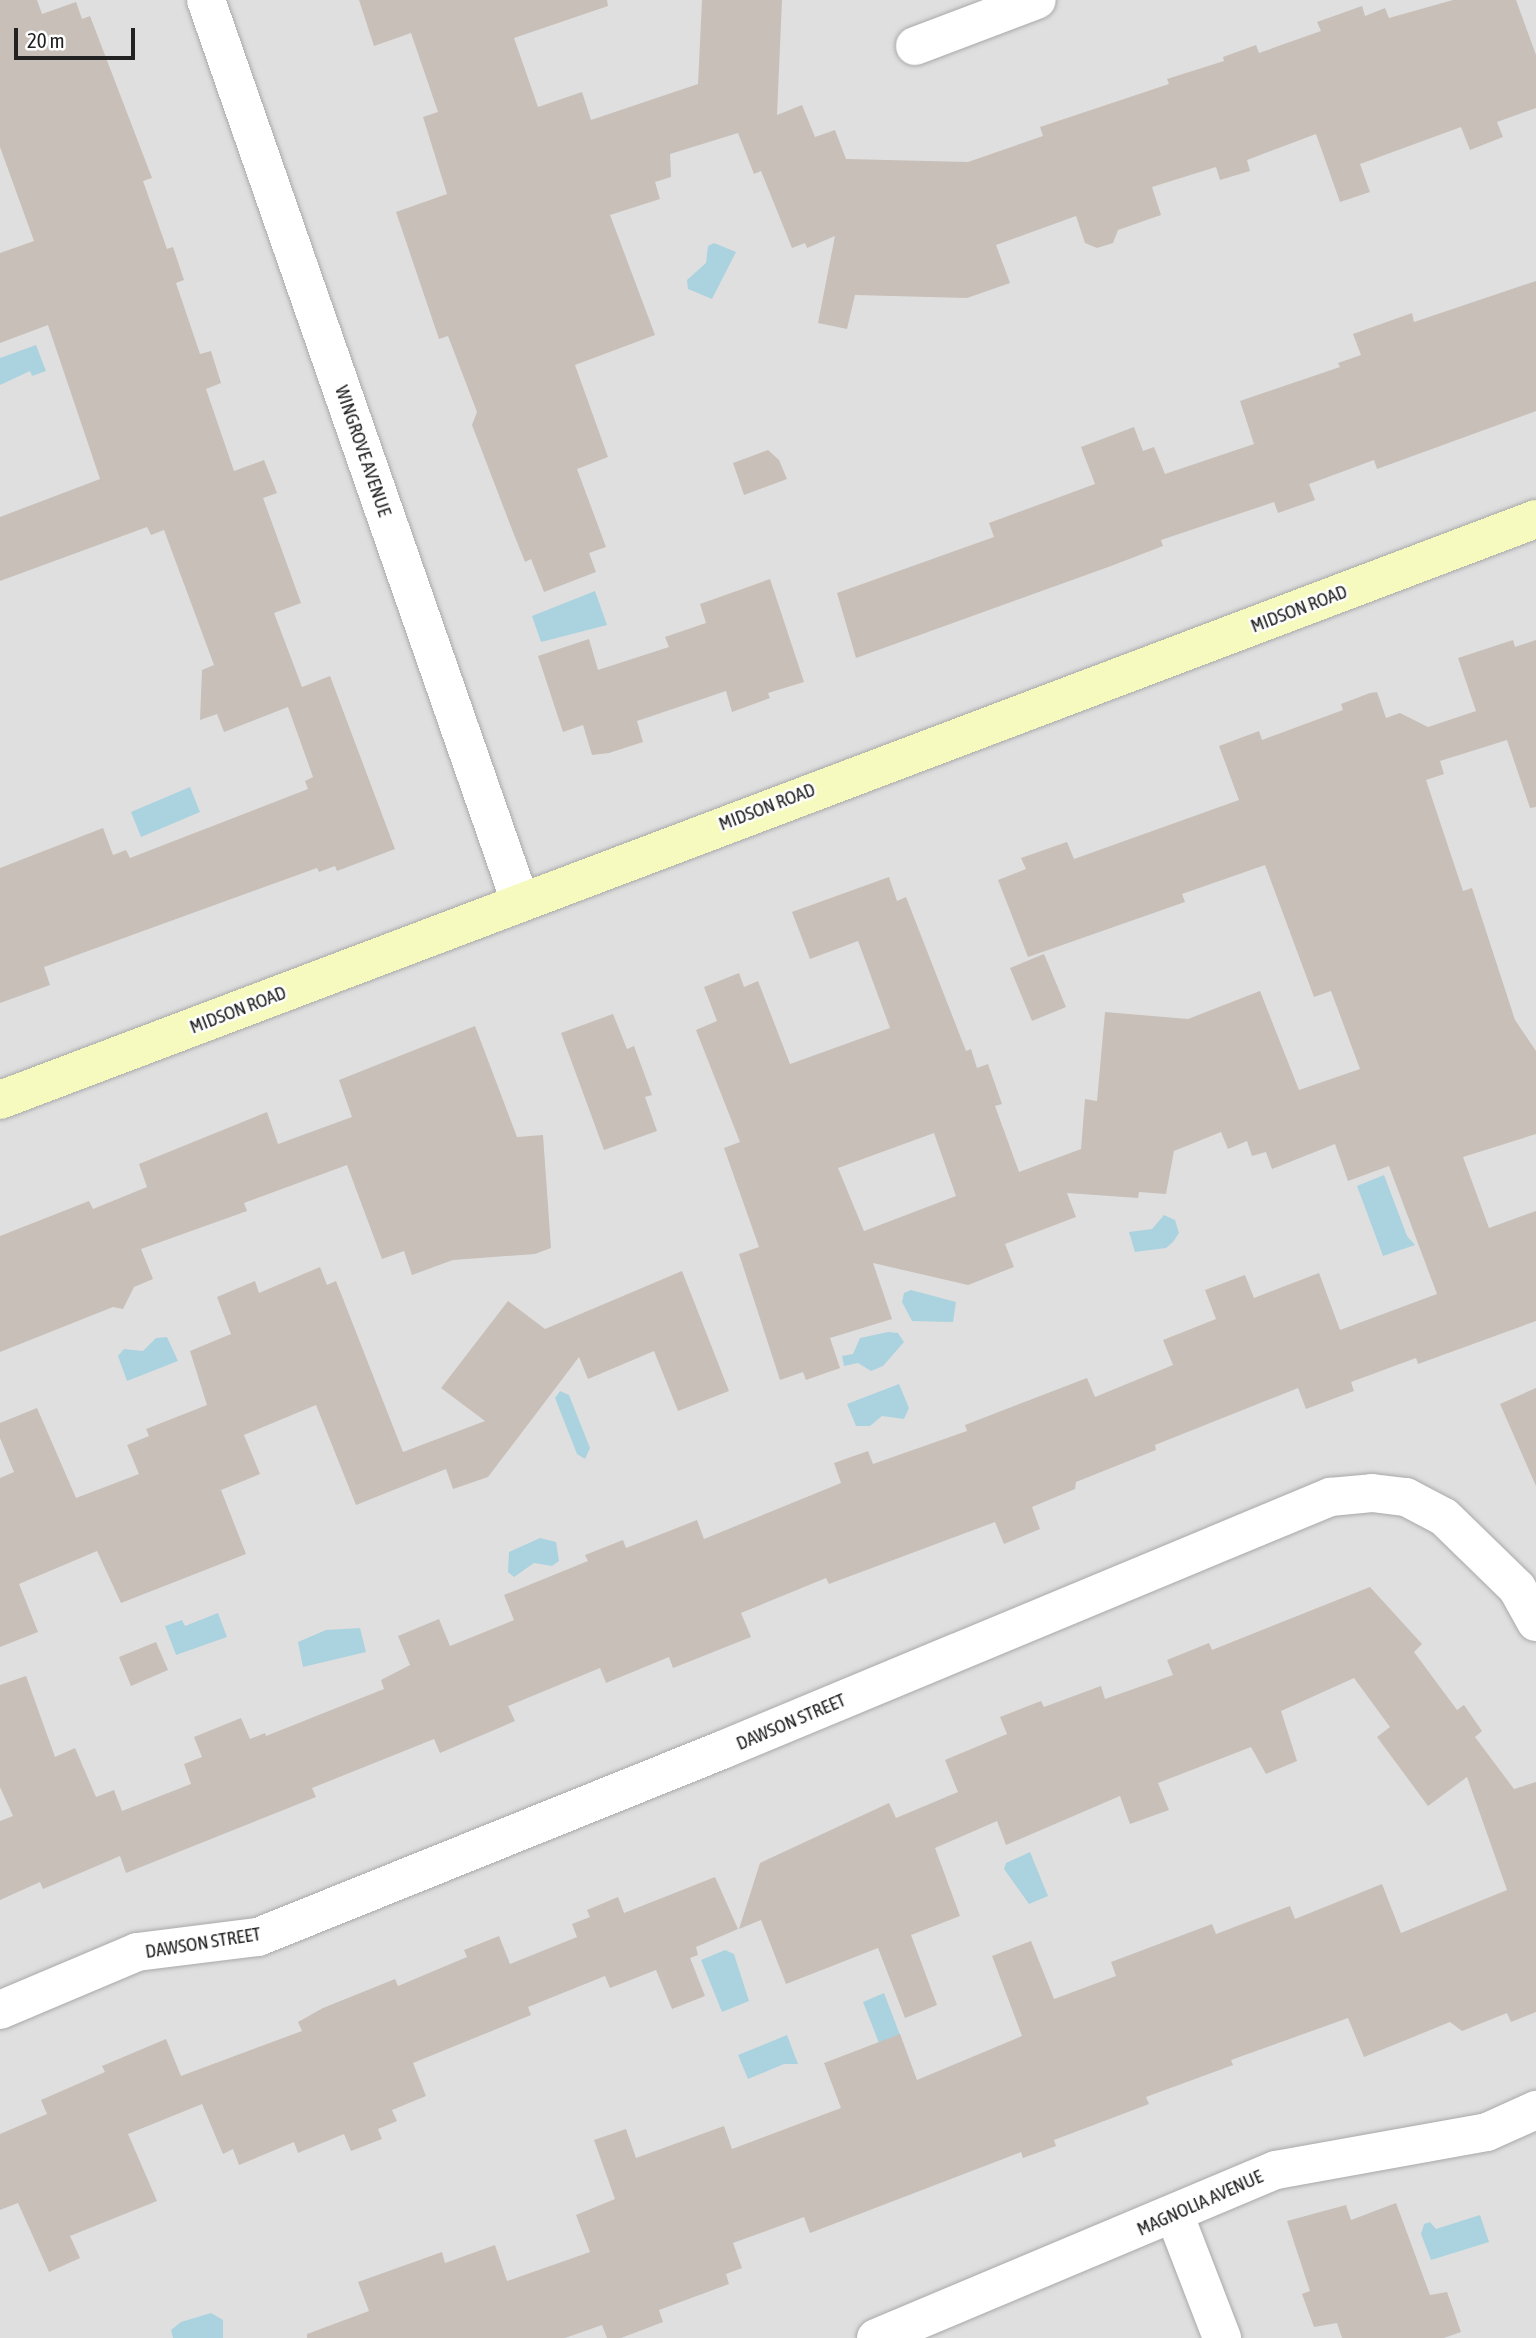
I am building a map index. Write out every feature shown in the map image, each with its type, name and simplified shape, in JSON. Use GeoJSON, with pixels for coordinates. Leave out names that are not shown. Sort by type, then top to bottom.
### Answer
{"type":"FeatureCollection","features":[{"type":"Feature","properties":{"kind":"street","name":"WINGROVE AVENUE"},"geometry":{"type":"LineString","coordinates":[[206,0],[520,901]]}},
{"type":"Feature","properties":{"kind":"street"},"geometry":{"type":"LineString","coordinates":[[915,46],[1037,0]]}},
{"type":"Feature","properties":{"kind":"street","name":"MIDSON ROAD"},"geometry":{"type":"LineString","coordinates":[[0,1100],[520,901],[1536,519]]}},
{"type":"Feature","properties":{"kind":"street","name":"DAWSON STREET"},"geometry":{"type":"LineString","coordinates":[[0,2010],[138,1952],[258,1937],[722,1751],[1330,1497],[1372,1493],[1406,1497],[1444,1517],[1527,1582],[1536,1622]]}},
{"type":"Feature","properties":{"kind":"street","name":"MAGNOLIA AVENUE"},"geometry":{"type":"LineString","coordinates":[[876,2338],[1175,2216],[1276,2170],[1487,2132],[1536,2110]]}},
{"type":"Feature","properties":{"kind":"street"},"geometry":{"type":"LineString","coordinates":[[1175,2216],[1223,2338]]}},
{"type":"Feature","properties":{"kind":"shaded area"},"geometry":{"type":"Polygon","coordinates":[[[0,0],[1536,0],[1536,2338],[0,2338],[0,0]]]}},
{"type":"Feature","properties":{"kind":"water"},"geometry":{"type":"Polygon","coordinates":[[[714,243],[736,252],[712,299],[688,289],[687,280],[706,263],[708,246],[714,243]]]}},
{"type":"Feature","properties":{"kind":"water"},"geometry":{"type":"Polygon","coordinates":[[[36,345],[46,371],[32,376],[30,371],[0,385],[0,358],[36,345]]]}},
{"type":"Feature","properties":{"kind":"water"},"geometry":{"type":"Polygon","coordinates":[[[595,591],[607,625],[541,642],[532,616],[595,591]]]}},
{"type":"Feature","properties":{"kind":"water"},"geometry":{"type":"Polygon","coordinates":[[[190,787],[200,812],[141,837],[131,812],[190,787]]]}},
{"type":"Feature","properties":{"kind":"water"},"geometry":{"type":"Polygon","coordinates":[[[1384,1175],[1407,1236],[1415,1245],[1383,1256],[1357,1186],[1384,1175]]]}},
{"type":"Feature","properties":{"kind":"water"},"geometry":{"type":"Polygon","coordinates":[[[1164,1215],[1175,1220],[1179,1233],[1173,1242],[1166,1248],[1135,1252],[1129,1232],[1152,1229],[1164,1215]]]}},
{"type":"Feature","properties":{"kind":"water"},"geometry":{"type":"Polygon","coordinates":[[[911,1290],[956,1302],[953,1322],[912,1321],[902,1302],[904,1293],[911,1290]]]}},
{"type":"Feature","properties":{"kind":"water"},"geometry":{"type":"Polygon","coordinates":[[[888,1332],[898,1333],[904,1342],[883,1366],[871,1371],[858,1363],[844,1366],[842,1356],[853,1354],[860,1338],[888,1332]]]}},
{"type":"Feature","properties":{"kind":"water"},"geometry":{"type":"Polygon","coordinates":[[[167,1337],[178,1361],[127,1381],[118,1356],[124,1349],[143,1351],[156,1338],[167,1337]]]}},
{"type":"Feature","properties":{"kind":"water"},"geometry":{"type":"Polygon","coordinates":[[[899,1384],[909,1408],[904,1419],[882,1416],[870,1426],[856,1426],[847,1404],[899,1384]]]}},
{"type":"Feature","properties":{"kind":"water"},"geometry":{"type":"Polygon","coordinates":[[[560,1391],[569,1395],[590,1448],[585,1459],[577,1454],[555,1398],[560,1391]]]}},
{"type":"Feature","properties":{"kind":"water"},"geometry":{"type":"Polygon","coordinates":[[[540,1538],[556,1542],[559,1561],[552,1566],[534,1563],[514,1577],[508,1572],[509,1552],[540,1538]]]}},
{"type":"Feature","properties":{"kind":"water"},"geometry":{"type":"Polygon","coordinates":[[[218,1613],[227,1637],[176,1655],[165,1626],[182,1620],[185,1626],[218,1613]]]}},
{"type":"Feature","properties":{"kind":"water"},"geometry":{"type":"Polygon","coordinates":[[[360,1628],[366,1652],[303,1667],[298,1642],[326,1630],[360,1628]]]}},
{"type":"Feature","properties":{"kind":"water"},"geometry":{"type":"Polygon","coordinates":[[[1030,1852],[1048,1896],[1029,1904],[1004,1869],[1006,1863],[1030,1852]]]}},
{"type":"Feature","properties":{"kind":"water"},"geometry":{"type":"Polygon","coordinates":[[[725,1950],[734,1954],[749,2001],[722,2012],[701,1960],[725,1950]]]}},
{"type":"Feature","properties":{"kind":"water"},"geometry":{"type":"Polygon","coordinates":[[[884,1993],[902,2040],[881,2048],[863,2002],[884,1993]]]}},
{"type":"Feature","properties":{"kind":"water"},"geometry":{"type":"Polygon","coordinates":[[[787,2035],[798,2064],[784,2064],[748,2079],[738,2055],[787,2035]]]}},
{"type":"Feature","properties":{"kind":"water"},"geometry":{"type":"Polygon","coordinates":[[[1480,2215],[1489,2242],[1431,2260],[1421,2234],[1424,2224],[1430,2222],[1436,2229],[1480,2215]]]}},
{"type":"Feature","properties":{"kind":"water"},"geometry":{"type":"Polygon","coordinates":[[[211,2313],[223,2320],[223,2338],[173,2338],[171,2330],[181,2322],[211,2313]]]}},
{"type":"Feature","properties":{"kind":"building"},"geometry":{"type":"Polygon","coordinates":[[[0,0],[37,0],[42,14],[76,2],[82,19],[90,16],[152,178],[143,181],[167,249],[173,247],[184,280],[176,283],[200,354],[211,351],[221,383],[206,389],[234,471],[264,460],[277,493],[263,498],[301,603],[274,613],[302,687],[330,676],[395,849],[337,871],[335,866],[319,872],[317,868],[44,967],[50,985],[0,1003],[0,868],[103,828],[113,855],[126,850],[130,858],[308,789],[305,781],[313,777],[288,707],[224,732],[217,714],[200,720],[202,670],[214,665],[164,530],[151,535],[147,527],[0,581],[0,517],[100,479],[48,325],[0,343],[0,253],[34,241],[0,147],[0,0]]]}},
{"type":"Feature","properties":{"kind":"building"},"geometry":{"type":"Polygon","coordinates":[[[359,0],[607,0],[608,6],[514,38],[538,107],[582,92],[591,120],[698,84],[702,0],[782,0],[777,115],[802,105],[815,137],[835,130],[846,159],[968,162],[1043,136],[1040,127],[1169,84],[1167,79],[1224,61],[1223,57],[1256,45],[1259,53],[1321,31],[1317,22],[1362,6],[1365,16],[1385,8],[1389,18],[1453,0],[1516,0],[1536,55],[1536,108],[1497,122],[1503,137],[1470,150],[1461,127],[1360,164],[1370,192],[1340,202],[1316,134],[1247,160],[1250,171],[1220,180],[1216,167],[1152,187],[1161,215],[1118,230],[1113,243],[1097,248],[1085,243],[1076,216],[996,245],[1010,283],[967,298],[855,295],[847,329],[818,323],[835,236],[807,248],[805,243],[792,248],[761,171],[754,174],[738,133],[670,154],[671,177],[655,182],[660,199],[610,215],[655,335],[575,365],[608,457],[577,469],[606,547],[589,553],[596,572],[544,592],[531,559],[525,562],[513,532],[472,425],[477,412],[448,336],[439,339],[396,212],[447,194],[423,117],[438,112],[411,33],[374,46],[359,0]]]}},
{"type":"Feature","properties":{"kind":"building"},"geometry":{"type":"Polygon","coordinates":[[[1536,281],[1536,411],[1377,469],[1374,460],[1309,484],[1315,500],[1278,513],[1274,502],[1161,540],[1163,546],[856,658],[837,593],[994,537],[989,523],[1095,484],[1081,447],[1134,427],[1143,451],[1154,447],[1165,474],[1254,444],[1240,401],[1340,367],[1338,363],[1361,355],[1353,334],[1412,313],[1414,322],[1536,281]]]}},
{"type":"Feature","properties":{"kind":"building"},"geometry":{"type":"Polygon","coordinates":[[[768,450],[779,460],[787,479],[744,495],[733,463],[768,450]]]}},
{"type":"Feature","properties":{"kind":"building"},"geometry":{"type":"Polygon","coordinates":[[[770,579],[804,682],[768,693],[770,698],[732,712],[726,691],[637,721],[643,742],[609,753],[592,755],[583,725],[563,732],[538,656],[589,639],[598,670],[669,647],[665,637],[706,623],[700,604],[770,579]]]}},
{"type":"Feature","properties":{"kind":"building"},"geometry":{"type":"Polygon","coordinates":[[[1513,640],[1515,647],[1536,640],[1536,807],[1530,808],[1507,740],[1440,761],[1444,774],[1426,780],[1463,891],[1472,888],[1515,1020],[1536,1051],[1536,1134],[1463,1157],[1489,1228],[1536,1211],[1536,1321],[1418,1364],[1416,1358],[1351,1382],[1354,1391],[1306,1409],[1298,1388],[1155,1445],[1156,1450],[1076,1482],[1075,1489],[1032,1507],[1040,1529],[1004,1544],[995,1522],[829,1584],[826,1578],[741,1613],[751,1637],[673,1668],[669,1657],[606,1683],[600,1668],[508,1706],[515,1721],[440,1753],[434,1739],[312,1788],[316,1797],[126,1873],[120,1856],[43,1889],[40,1882],[0,1900],[0,1821],[13,1816],[0,1787],[0,1685],[26,1676],[55,1757],[75,1748],[96,1797],[114,1790],[122,1811],[191,1784],[184,1764],[202,1757],[194,1737],[241,1718],[250,1739],[265,1733],[266,1736],[384,1689],[381,1680],[410,1665],[398,1636],[439,1619],[450,1646],[514,1620],[504,1595],[588,1561],[585,1555],[623,1540],[626,1548],[697,1520],[704,1539],[841,1483],[834,1463],[868,1451],[873,1464],[967,1431],[965,1425],[1087,1378],[1095,1397],[1173,1365],[1163,1340],[1216,1319],[1205,1290],[1245,1275],[1254,1298],[1319,1273],[1340,1330],[1437,1294],[1389,1166],[1348,1181],[1335,1144],[1272,1169],[1266,1152],[1252,1156],[1247,1141],[1228,1149],[1221,1132],[1174,1151],[1166,1194],[1139,1192],[1138,1198],[1067,1193],[1076,1217],[1005,1244],[1014,1267],[968,1285],[873,1263],[892,1319],[830,1338],[840,1368],[806,1380],[803,1372],[780,1380],[739,1254],[759,1247],[724,1148],[740,1142],[696,1030],[717,1021],[704,987],[739,973],[744,987],[758,981],[790,1064],[890,1028],[858,941],[810,959],[792,912],[889,877],[897,901],[906,897],[966,1051],[971,1049],[977,1068],[988,1064],[1002,1104],[995,1106],[1019,1172],[1081,1149],[1085,1099],[1097,1101],[1105,1012],[1188,1019],[1260,991],[1299,1090],[1360,1069],[1331,991],[1314,997],[1265,865],[1182,894],[1185,902],[1028,957],[998,880],[1026,869],[1021,858],[1067,842],[1074,859],[1239,800],[1219,746],[1259,731],[1262,740],[1343,710],[1341,704],[1377,692],[1386,718],[1400,713],[1428,727],[1476,711],[1458,658],[1513,640]],[[934,1133],[838,1168],[864,1231],[956,1196],[934,1133]]]}},
{"type":"Feature","properties":{"kind":"building"},"geometry":{"type":"Polygon","coordinates":[[[1044,954],[1066,1007],[1032,1021],[1010,968],[1044,954]]]}},
{"type":"Feature","properties":{"kind":"building"},"geometry":{"type":"Polygon","coordinates":[[[613,1014],[627,1049],[634,1046],[652,1095],[645,1097],[657,1131],[604,1150],[561,1033],[613,1014]]]}},
{"type":"Feature","properties":{"kind":"building"},"geometry":{"type":"Polygon","coordinates":[[[475,1026],[517,1137],[543,1135],[551,1248],[535,1254],[453,1260],[412,1275],[404,1251],[382,1259],[347,1165],[244,1203],[247,1211],[141,1249],[153,1279],[134,1287],[123,1309],[113,1307],[0,1352],[0,1236],[89,1201],[93,1209],[147,1187],[139,1164],[267,1112],[278,1144],[352,1117],[339,1080],[475,1026]]]}},
{"type":"Feature","properties":{"kind":"building"},"geometry":{"type":"Polygon","coordinates":[[[320,1267],[327,1285],[336,1281],[403,1452],[485,1421],[441,1388],[508,1301],[545,1329],[682,1271],[729,1391],[678,1411],[654,1351],[588,1379],[579,1357],[488,1477],[453,1489],[446,1469],[356,1505],[316,1405],[244,1435],[260,1474],[221,1490],[246,1554],[121,1603],[97,1551],[19,1584],[38,1632],[0,1647],[0,1478],[14,1472],[0,1438],[0,1423],[37,1408],[76,1498],[139,1474],[127,1445],[149,1436],[146,1429],[207,1405],[190,1351],[231,1334],[217,1297],[255,1281],[259,1293],[320,1267]]]}},
{"type":"Feature","properties":{"kind":"building"},"geometry":{"type":"Polygon","coordinates":[[[1536,1388],[1536,1486],[1500,1404],[1536,1388]]]}},
{"type":"Feature","properties":{"kind":"building"},"geometry":{"type":"Polygon","coordinates":[[[1370,1587],[1422,1644],[1414,1652],[1457,1710],[1464,1705],[1482,1731],[1475,1737],[1514,1789],[1536,1782],[1536,2012],[1511,2022],[1507,2013],[1462,2031],[1450,2022],[1364,2057],[1348,2018],[1231,2060],[1233,2065],[1146,2097],[1149,2104],[1054,2140],[1056,2146],[1023,2158],[1021,2152],[810,2233],[804,2217],[733,2243],[742,2268],[726,2274],[729,2284],[659,2310],[663,2322],[621,2338],[607,2338],[602,2325],[565,2338],[307,2338],[307,2334],[369,2311],[358,2282],[442,2252],[445,2263],[495,2245],[507,2281],[590,2252],[576,2215],[615,2199],[594,2140],[626,2129],[636,2158],[724,2126],[732,2149],[841,2108],[824,2063],[900,2034],[917,2080],[1022,2036],[992,1956],[1031,1941],[1054,1999],[1116,1976],[1111,1962],[1212,1924],[1216,1934],[1290,1906],[1295,1919],[1382,1884],[1401,1933],[1507,1890],[1467,1777],[1428,1806],[1377,1737],[1390,1727],[1354,1678],[1281,1711],[1297,1761],[1266,1774],[1251,1747],[1158,1783],[1169,1810],[1130,1824],[1120,1796],[1006,1845],[997,1821],[935,1848],[960,1916],[911,1935],[937,2005],[905,2018],[878,1948],[786,1984],[761,1920],[739,1929],[760,1863],[889,1803],[896,1818],[958,1792],[945,1760],[1007,1734],[1000,1717],[1041,1701],[1044,1707],[1101,1686],[1105,1699],[1173,1675],[1167,1660],[1209,1643],[1212,1650],[1370,1587]]]}},
{"type":"Feature","properties":{"kind":"building"},"geometry":{"type":"Polygon","coordinates":[[[156,1642],[168,1670],[131,1686],[119,1657],[156,1642]]]}},
{"type":"Feature","properties":{"kind":"building"},"geometry":{"type":"Polygon","coordinates":[[[715,1877],[738,1929],[696,1947],[698,1955],[690,1958],[705,1996],[672,2009],[656,1970],[610,1988],[605,1976],[528,2007],[531,2015],[413,2063],[426,2096],[392,2110],[397,2121],[378,2129],[382,2139],[351,2151],[344,2134],[298,2153],[294,2142],[239,2165],[233,2149],[223,2154],[202,2104],[128,2134],[157,2201],[70,2236],[80,2258],[49,2272],[18,2203],[0,2210],[0,2134],[47,2114],[41,2100],[105,2072],[102,2066],[166,2039],[181,2076],[302,2031],[298,2022],[323,2008],[395,1979],[398,1986],[467,1957],[464,1950],[499,1936],[510,1964],[577,1937],[572,1924],[590,1917],[587,1910],[618,1897],[624,1913],[715,1877]]]}},
{"type":"Feature","properties":{"kind":"building"},"geometry":{"type":"Polygon","coordinates":[[[1396,2203],[1430,2295],[1447,2292],[1461,2332],[1444,2338],[1342,2338],[1337,2323],[1314,2327],[1302,2294],[1310,2291],[1287,2221],[1346,2205],[1351,2220],[1396,2203]]]}}]}
